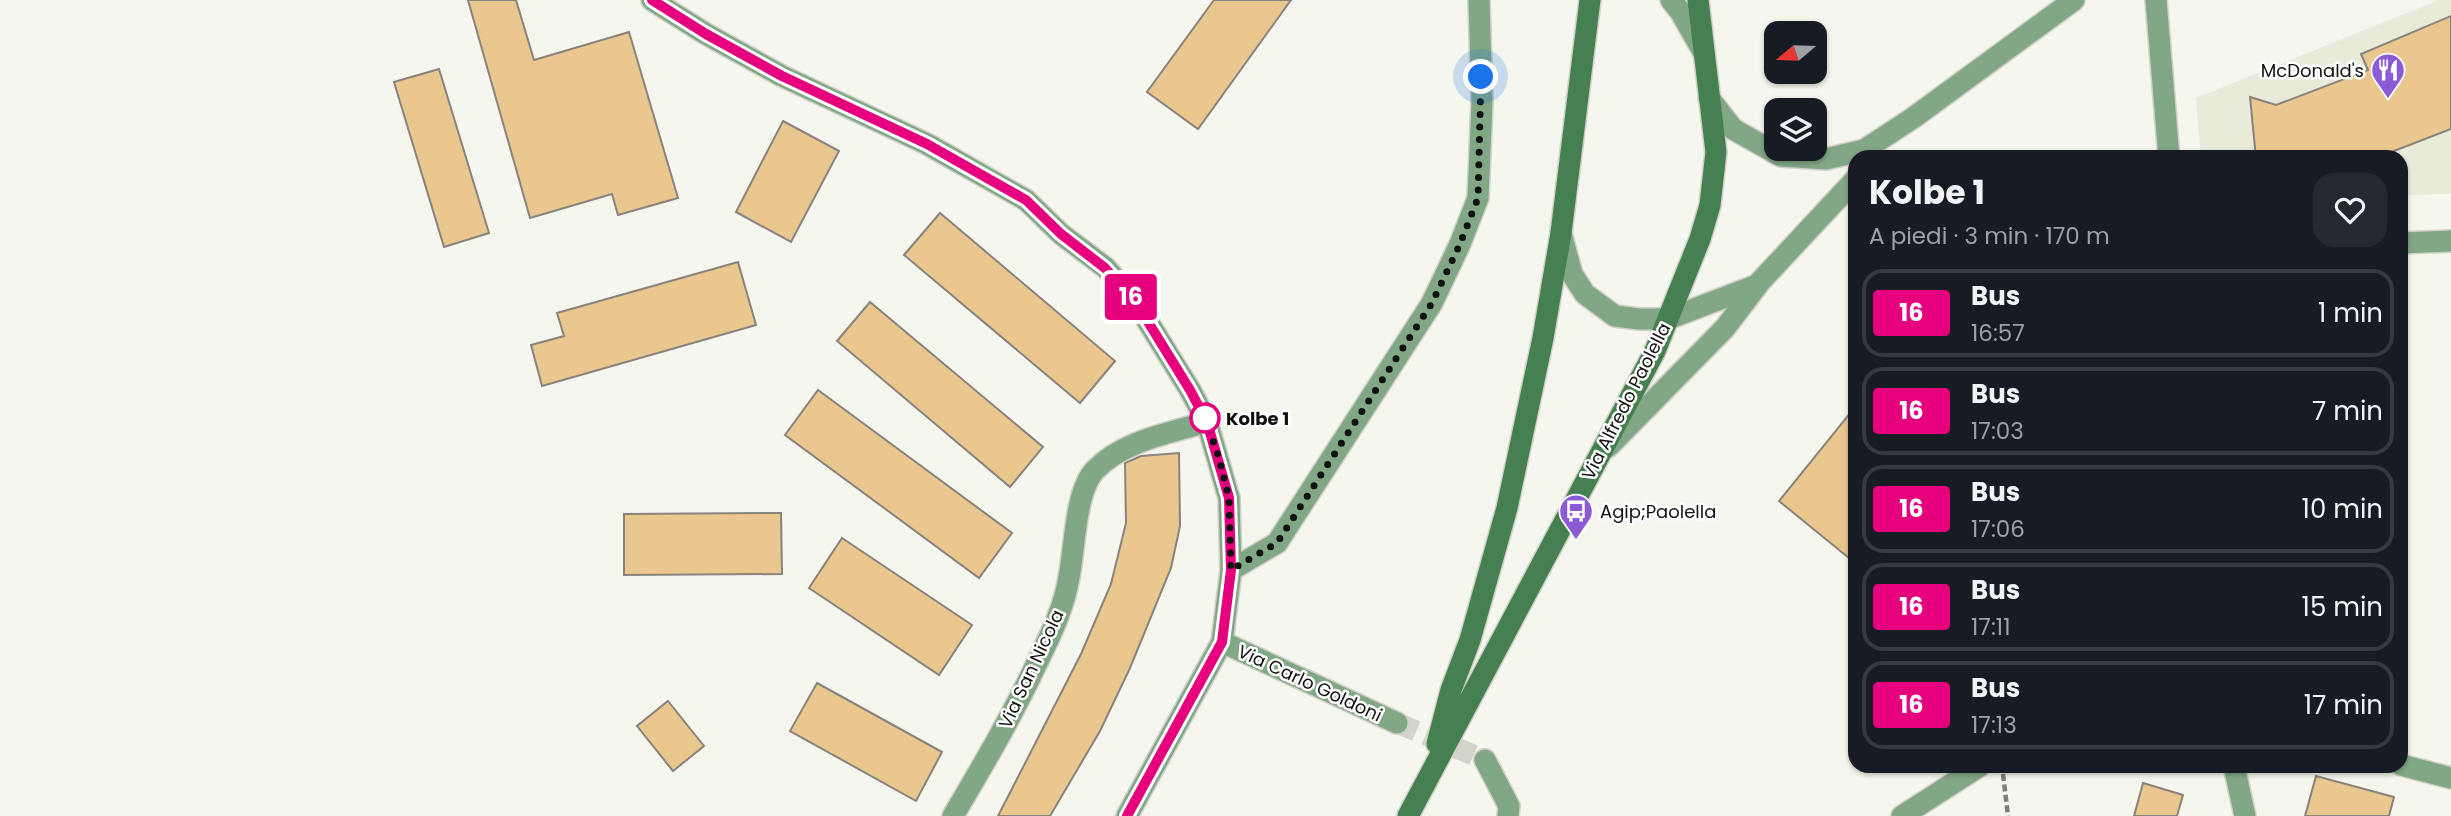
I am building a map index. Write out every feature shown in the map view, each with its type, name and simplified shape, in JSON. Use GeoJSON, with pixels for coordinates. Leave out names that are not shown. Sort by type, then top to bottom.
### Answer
{"type":"FeatureCollection","features":[{"type":"Feature","properties":{"kind":"main road","name":"Via Alfredo Paolella"},"geometry":{"type":"LineString","coordinates":[[1408,816],[1655,351],[1700,239],[1710,205],[1716,152],[1698,0]]}},
{"type":"Feature","properties":{"kind":"main road","name":"Via Alfredo Paolella"},"geometry":{"type":"LineString","coordinates":[[1429,773],[1451,690],[1470,640],[1507,508],[1543,338],[1595,4]]}},
{"type":"Feature","properties":{"kind":"street"},"geometry":{"type":"LineString","coordinates":[[652,0],[782,76],[927,144],[1026,200],[1061,234],[1105,268],[1137,304],[1190,390],[1207,422],[1229,498],[1231,570],[1222,642],[1127,816]]}},
{"type":"Feature","properties":{"kind":"street"},"geometry":{"type":"LineString","coordinates":[[1231,570],[1277,543],[1432,303],[1460,244],[1478,198],[1482,102],[1479,0]]}},
{"type":"Feature","properties":{"kind":"street"},"geometry":{"type":"LineString","coordinates":[[1671,0],[1704,53]]}},
{"type":"Feature","properties":{"kind":"street"},"geometry":{"type":"LineString","coordinates":[[1864,150],[1913,118],[2074,0]]}},
{"type":"Feature","properties":{"kind":"street"},"geometry":{"type":"LineString","coordinates":[[2156,0],[2168,150]]}},
{"type":"Feature","properties":{"kind":"street"},"geometry":{"type":"LineString","coordinates":[[1709,98],[1733,129],[1781,156],[1826,159],[1848,154]]}},
{"type":"Feature","properties":{"kind":"street"},"geometry":{"type":"LineString","coordinates":[[1883,150],[1913,118]]}},
{"type":"Feature","properties":{"kind":"street"},"geometry":{"type":"LineString","coordinates":[[1596,458],[1725,328],[1757,285],[1848,188]]}},
{"type":"Feature","properties":{"kind":"street"},"geometry":{"type":"LineString","coordinates":[[1561,233],[1572,274],[1585,294],[1615,316],[1668,319],[1757,285]]}},
{"type":"Feature","properties":{"kind":"street"},"geometry":{"type":"LineString","coordinates":[[2408,243],[2451,241]]}},
{"type":"Feature","properties":{"kind":"street","name":"Via San Nicola"},"geometry":{"type":"LineString","coordinates":[[953,816],[1009,721],[1058,619],[1069,579],[1078,508],[1093,472],[1112,455],[1151,438],[1207,422]]}},
{"type":"Feature","properties":{"kind":"street","name":"Via Carlo Goldoni"},"geometry":{"type":"LineString","coordinates":[[1222,642],[1397,723]]}},
{"type":"Feature","properties":{"kind":"street"},"geometry":{"type":"LineString","coordinates":[[1485,760],[1509,806],[1508,816]]}},
{"type":"Feature","properties":{"kind":"street"},"geometry":{"type":"LineString","coordinates":[[2408,767],[2451,778]]}},
{"type":"Feature","properties":{"kind":"street"},"geometry":{"type":"LineString","coordinates":[[1902,816],[1969,773]]}},
{"type":"Feature","properties":{"kind":"street"},"geometry":{"type":"LineString","coordinates":[[2236,773],[2245,816]]}},
{"type":"Feature","properties":{"kind":"path"},"geometry":{"type":"LineString","coordinates":[[2003,773],[2008,816]]}},
{"type":"Feature","properties":{"kind":"shaded area"},"geometry":{"type":"Polygon","coordinates":[[[2439,0],[2451,0],[2451,194],[2408,195],[2408,150],[2200,150],[2196,98],[2439,0]]]}},
{"type":"Feature","properties":{"kind":"building"},"geometry":{"type":"Polygon","coordinates":[[[468,0],[516,0],[534,60],[629,32],[678,198],[618,215],[612,194],[530,218],[468,0]]]}},
{"type":"Feature","properties":{"kind":"building"},"geometry":{"type":"Polygon","coordinates":[[[1214,0],[1291,0],[1198,129],[1147,92],[1214,0]]]}},
{"type":"Feature","properties":{"kind":"building"},"geometry":{"type":"Polygon","coordinates":[[[2451,16],[2451,129],[2397,150],[2255,150],[2250,97],[2276,105],[2368,70],[2361,54],[2451,16]]]}},
{"type":"Feature","properties":{"kind":"building"},"geometry":{"type":"Polygon","coordinates":[[[439,69],[489,233],[444,247],[394,82],[439,69]]]}},
{"type":"Feature","properties":{"kind":"building"},"geometry":{"type":"Polygon","coordinates":[[[783,121],[839,151],[791,242],[736,212],[783,121]]]}},
{"type":"Feature","properties":{"kind":"building"},"geometry":{"type":"Polygon","coordinates":[[[940,213],[1115,361],[1080,403],[904,255],[940,213]]]}},
{"type":"Feature","properties":{"kind":"building"},"geometry":{"type":"Polygon","coordinates":[[[738,262],[756,325],[542,386],[531,345],[564,336],[557,313],[738,262]]]}},
{"type":"Feature","properties":{"kind":"building"},"geometry":{"type":"Polygon","coordinates":[[[870,302],[1043,447],[1010,487],[837,341],[870,302]]]}},
{"type":"Feature","properties":{"kind":"building"},"geometry":{"type":"Polygon","coordinates":[[[818,390],[1012,533],[979,578],[785,435],[818,390]]]}},
{"type":"Feature","properties":{"kind":"building"},"geometry":{"type":"Polygon","coordinates":[[[1848,416],[1848,557],[1779,501],[1848,416]]]}},
{"type":"Feature","properties":{"kind":"building"},"geometry":{"type":"Polygon","coordinates":[[[1179,453],[1180,526],[1171,568],[1130,668],[1100,731],[1050,816],[998,816],[1081,654],[1111,584],[1126,523],[1125,463],[1141,456],[1179,453]]]}},
{"type":"Feature","properties":{"kind":"building"},"geometry":{"type":"Polygon","coordinates":[[[781,513],[782,574],[624,575],[624,514],[781,513]]]}},
{"type":"Feature","properties":{"kind":"building"},"geometry":{"type":"Polygon","coordinates":[[[842,538],[972,625],[939,675],[809,588],[842,538]]]}},
{"type":"Feature","properties":{"kind":"building"},"geometry":{"type":"Polygon","coordinates":[[[817,683],[942,752],[916,801],[790,731],[817,683]]]}},
{"type":"Feature","properties":{"kind":"building"},"geometry":{"type":"Polygon","coordinates":[[[668,701],[704,746],[673,771],[637,726],[668,701]]]}},
{"type":"Feature","properties":{"kind":"building"},"geometry":{"type":"Polygon","coordinates":[[[2316,776],[2394,797],[2389,816],[2305,816],[2316,776]]]}},
{"type":"Feature","properties":{"kind":"building"},"geometry":{"type":"Polygon","coordinates":[[[2143,783],[2183,795],[2177,816],[2134,816],[2143,783]]]}},
{"type":"Feature","properties":{"kind":"tunnel"},"geometry":{"type":"LineString","coordinates":[[1397,723],[1485,760]]}},
{"type":"Feature","properties":{"kind":"bus line","name":"16"},"geometry":{"type":"LineString","coordinates":[[652,0],[782,76],[927,144],[1026,200],[1061,234],[1105,268],[1137,304],[1190,390],[1207,422],[1229,498],[1231,570],[1222,642],[1127,816]]}},
{"type":"Feature","properties":{"kind":"place","name":"McDonald's"},"geometry":{"type":"Point","coordinates":[2388,100]}},
{"type":"Feature","properties":{"kind":"place","name":"Kolbe 1"},"geometry":{"type":"Point","coordinates":[1205,418]}},
{"type":"Feature","properties":{"kind":"place","name":"Agip;Paolella"},"geometry":{"type":"Point","coordinates":[1576,541]}},
{"type":"Feature","properties":{"kind":"route"},"geometry":{"type":"LineString","coordinates":[[1205,418],[1229,498],[1231,570],[1277,543],[1432,303],[1478,198],[1481,77]]}}]}
